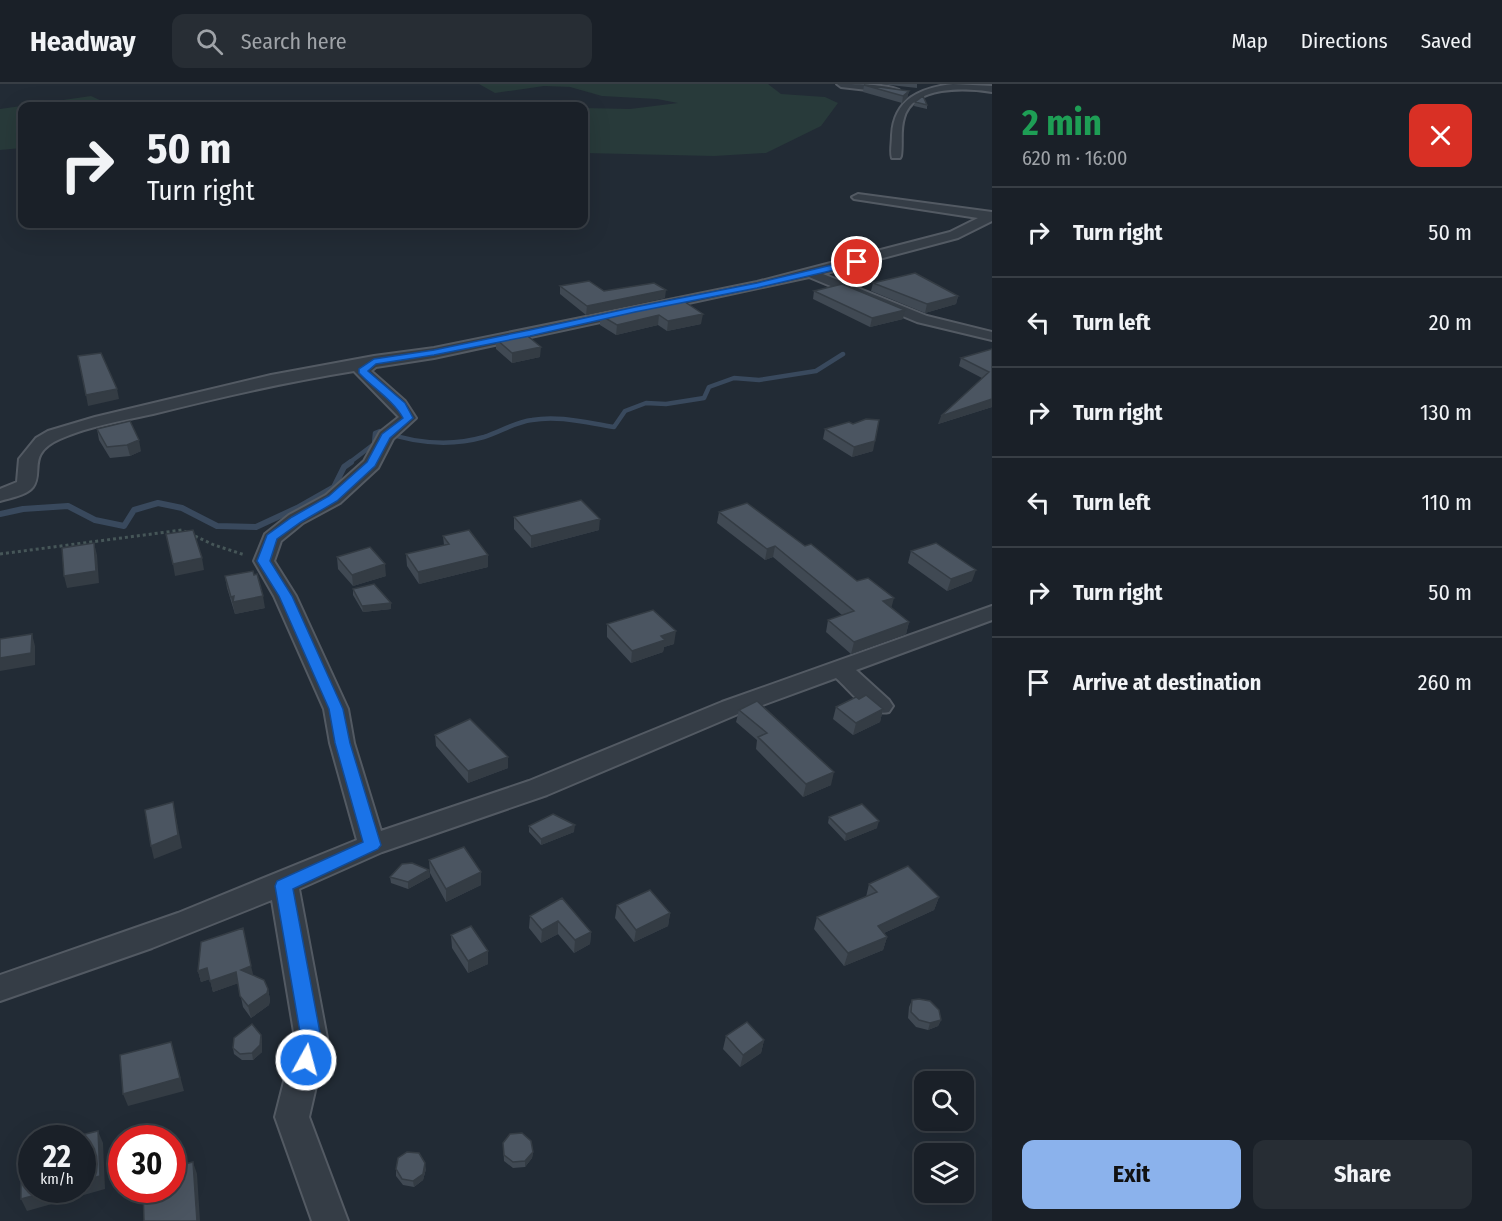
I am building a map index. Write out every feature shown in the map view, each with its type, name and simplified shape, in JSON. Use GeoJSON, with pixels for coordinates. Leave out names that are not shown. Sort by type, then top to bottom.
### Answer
{"type":"FeatureCollection","features":[{"type":"Feature","properties":{"kind":"street"},"geometry":{"type":"LineString","coordinates":[[841,84],[899,91]]}},
{"type":"Feature","properties":{"kind":"street"},"geometry":{"type":"LineString","coordinates":[[896,156],[899,140],[898,122],[905,105],[922,94],[947,85],[992,89]]}},
{"type":"Feature","properties":{"kind":"street"},"geometry":{"type":"LineString","coordinates":[[911,92],[922,94]]}},
{"type":"Feature","properties":{"kind":"street"},"geometry":{"type":"LineString","coordinates":[[858,197],[992,216]]}},
{"type":"Feature","properties":{"kind":"street"},"geometry":{"type":"LineString","coordinates":[[0,495],[26,484],[28,459],[42,442],[54,435],[170,403],[374,361],[445,351],[811,273],[954,235],[992,216]]}},
{"type":"Feature","properties":{"kind":"street"},"geometry":{"type":"LineString","coordinates":[[811,273],[887,308],[939,326],[992,336]]}},
{"type":"Feature","properties":{"kind":"street"},"geometry":{"type":"LineString","coordinates":[[372,845],[342,743],[336,709],[285,596],[264,561],[272,538],[296,519],[333,499],[372,464],[386,436],[408,418],[401,405],[362,371],[374,361]]}},
{"type":"Feature","properties":{"kind":"street"},"geometry":{"type":"LineString","coordinates":[[0,988],[90,958],[284,886],[372,845],[538,788],[730,708],[992,612]]}},
{"type":"Feature","properties":{"kind":"street"},"geometry":{"type":"LineString","coordinates":[[841,669],[881,705]]}},
{"type":"Feature","properties":{"kind":"street"},"geometry":{"type":"LineString","coordinates":[[284,886],[311,1038],[292,1117],[330,1221]]}},
{"type":"Feature","properties":{"kind":"path"},"geometry":{"type":"LineString","coordinates":[[0,554],[182,530],[214,545],[264,561]]}},
{"type":"Feature","properties":{"kind":"shaded area"},"geometry":{"type":"Polygon","coordinates":[[[479,84],[768,84],[781,94],[825,97],[838,103],[821,126],[766,153],[714,156],[588,153],[588,108],[630,109],[678,103],[657,99],[602,96],[570,87],[544,86],[495,93],[479,84]]]}},
{"type":"Feature","properties":{"kind":"shaded area"},"geometry":{"type":"Polygon","coordinates":[[[91,96],[104,102],[49,102],[91,96]]]}},
{"type":"Feature","properties":{"kind":"shaded area"},"geometry":{"type":"Polygon","coordinates":[[[18,106],[18,148],[0,150],[0,109],[18,106]]]}},
{"type":"Feature","properties":{"kind":"building"},"geometry":{"type":"Polygon","coordinates":[[[864,85],[909,91],[903,96],[864,85]]]}},
{"type":"Feature","properties":{"kind":"building"},"geometry":{"type":"Polygon","coordinates":[[[923,96],[927,105],[915,102],[923,96]]]}},
{"type":"Feature","properties":{"kind":"building"},"geometry":{"type":"Polygon","coordinates":[[[915,273],[958,296],[927,304],[873,283],[915,273]]]}},
{"type":"Feature","properties":{"kind":"building"},"geometry":{"type":"Polygon","coordinates":[[[589,281],[604,291],[654,283],[666,290],[587,306],[560,286],[589,281]]]}},
{"type":"Feature","properties":{"kind":"building"},"geometry":{"type":"Polygon","coordinates":[[[842,284],[905,310],[872,318],[814,291],[842,284]]]}},
{"type":"Feature","properties":{"kind":"building"},"geometry":{"type":"Polygon","coordinates":[[[679,298],[703,314],[668,321],[659,315],[617,325],[600,315],[679,298]]]}},
{"type":"Feature","properties":{"kind":"building"},"geometry":{"type":"Polygon","coordinates":[[[524,333],[541,347],[512,353],[496,339],[524,333]]]}},
{"type":"Feature","properties":{"kind":"building"},"geometry":{"type":"Polygon","coordinates":[[[992,349],[992,399],[941,416],[989,372],[961,358],[992,349]]]}},
{"type":"Feature","properties":{"kind":"building"},"geometry":{"type":"Polygon","coordinates":[[[101,353],[117,389],[86,395],[78,356],[101,353]]]}},
{"type":"Feature","properties":{"kind":"building"},"geometry":{"type":"Polygon","coordinates":[[[866,419],[879,420],[875,441],[854,447],[825,429],[849,422],[853,424],[866,419]]]}},
{"type":"Feature","properties":{"kind":"building"},"geometry":{"type":"Polygon","coordinates":[[[130,421],[139,440],[127,445],[107,447],[97,429],[130,421]]]}},
{"type":"Feature","properties":{"kind":"building"},"geometry":{"type":"Polygon","coordinates":[[[581,500],[600,519],[531,536],[514,517],[581,500]]]}},
{"type":"Feature","properties":{"kind":"building"},"geometry":{"type":"Polygon","coordinates":[[[747,503],[805,546],[811,544],[857,581],[868,578],[894,598],[883,601],[909,622],[854,642],[828,620],[854,611],[775,546],[767,549],[719,512],[747,503]]]}},
{"type":"Feature","properties":{"kind":"building"},"geometry":{"type":"Polygon","coordinates":[[[193,530],[202,558],[173,564],[166,534],[193,530]]]}},
{"type":"Feature","properties":{"kind":"building"},"geometry":{"type":"Polygon","coordinates":[[[469,530],[488,555],[418,572],[406,554],[449,544],[443,536],[469,530]]]}},
{"type":"Feature","properties":{"kind":"building"},"geometry":{"type":"Polygon","coordinates":[[[94,543],[96,571],[64,576],[62,548],[94,543]]]}},
{"type":"Feature","properties":{"kind":"building"},"geometry":{"type":"Polygon","coordinates":[[[936,543],[976,570],[951,579],[911,551],[936,543]]]}},
{"type":"Feature","properties":{"kind":"building"},"geometry":{"type":"Polygon","coordinates":[[[370,547],[385,564],[352,575],[337,557],[370,547]]]}},
{"type":"Feature","properties":{"kind":"building"},"geometry":{"type":"Polygon","coordinates":[[[253,571],[254,575],[257,574],[263,596],[233,602],[234,596],[231,597],[225,576],[253,571]]]}},
{"type":"Feature","properties":{"kind":"building"},"geometry":{"type":"Polygon","coordinates":[[[374,584],[391,603],[362,606],[353,589],[374,584]]]}},
{"type":"Feature","properties":{"kind":"building"},"geometry":{"type":"Polygon","coordinates":[[[653,610],[676,631],[661,636],[665,640],[632,651],[607,624],[653,610]]]}},
{"type":"Feature","properties":{"kind":"building"},"geometry":{"type":"Polygon","coordinates":[[[32,634],[31,653],[0,658],[0,639],[32,634]]]}},
{"type":"Feature","properties":{"kind":"building"},"geometry":{"type":"Polygon","coordinates":[[[866,695],[883,709],[856,723],[836,707],[856,697],[859,699],[866,695]]]}},
{"type":"Feature","properties":{"kind":"building"},"geometry":{"type":"Polygon","coordinates":[[[757,701],[834,772],[806,784],[758,737],[767,733],[739,710],[757,701]]]}},
{"type":"Feature","properties":{"kind":"building"},"geometry":{"type":"Polygon","coordinates":[[[470,719],[508,757],[468,771],[435,735],[470,719]]]}},
{"type":"Feature","properties":{"kind":"building"},"geometry":{"type":"Polygon","coordinates":[[[173,802],[178,835],[151,846],[145,810],[173,802]]]}},
{"type":"Feature","properties":{"kind":"building"},"geometry":{"type":"Polygon","coordinates":[[[862,804],[879,821],[846,834],[829,817],[862,804]]]}},
{"type":"Feature","properties":{"kind":"building"},"geometry":{"type":"Polygon","coordinates":[[[553,814],[575,825],[541,839],[529,826],[553,814]]]}},
{"type":"Feature","properties":{"kind":"building"},"geometry":{"type":"Polygon","coordinates":[[[464,847],[481,872],[446,889],[429,860],[464,847]]]}},
{"type":"Feature","properties":{"kind":"building"},"geometry":{"type":"Polygon","coordinates":[[[412,863],[429,870],[408,882],[390,877],[402,864],[412,863]]]}},
{"type":"Feature","properties":{"kind":"building"},"geometry":{"type":"Polygon","coordinates":[[[908,866],[939,897],[878,926],[887,937],[848,953],[817,917],[877,892],[869,884],[908,866]]]}},
{"type":"Feature","properties":{"kind":"building"},"geometry":{"type":"Polygon","coordinates":[[[650,890],[670,913],[636,930],[617,905],[650,890]]]}},
{"type":"Feature","properties":{"kind":"building"},"geometry":{"type":"Polygon","coordinates":[[[562,898],[591,932],[575,940],[558,921],[542,930],[530,916],[562,898]]]}},
{"type":"Feature","properties":{"kind":"building"},"geometry":{"type":"Polygon","coordinates":[[[471,926],[488,951],[468,961],[451,935],[471,926]]]}},
{"type":"Feature","properties":{"kind":"building"},"geometry":{"type":"Polygon","coordinates":[[[243,928],[251,966],[241,970],[264,980],[268,989],[267,993],[248,1006],[240,996],[236,972],[210,981],[207,968],[198,971],[201,942],[243,928]]]}},
{"type":"Feature","properties":{"kind":"building"},"geometry":{"type":"Polygon","coordinates":[[[912,1000],[930,1001],[939,1010],[941,1020],[930,1023],[919,1020],[911,1012],[912,1000]]]}},
{"type":"Feature","properties":{"kind":"building"},"geometry":{"type":"Polygon","coordinates":[[[747,1022],[764,1040],[743,1055],[726,1036],[747,1022]]]}},
{"type":"Feature","properties":{"kind":"building"},"geometry":{"type":"Polygon","coordinates":[[[252,1024],[261,1035],[260,1045],[252,1053],[240,1054],[233,1048],[234,1038],[252,1024]]]}},
{"type":"Feature","properties":{"kind":"building"},"geometry":{"type":"Polygon","coordinates":[[[171,1042],[180,1078],[123,1094],[120,1055],[171,1042]]]}},
{"type":"Feature","properties":{"kind":"building"},"geometry":{"type":"Polygon","coordinates":[[[96,1131],[98,1131],[100,1176],[96,1177],[96,1131]]]}},
{"type":"Feature","properties":{"kind":"building"},"geometry":{"type":"Polygon","coordinates":[[[522,1133],[531,1141],[533,1152],[525,1161],[513,1162],[504,1155],[503,1143],[510,1134],[522,1133]]]}},
{"type":"Feature","properties":{"kind":"building"},"geometry":{"type":"Polygon","coordinates":[[[407,1152],[419,1153],[425,1163],[423,1174],[413,1181],[402,1179],[396,1169],[398,1158],[407,1152]]]}},
{"type":"Feature","properties":{"kind":"building"},"geometry":{"type":"Polygon","coordinates":[[[193,1162],[197,1221],[144,1221],[143,1203],[186,1203],[186,1164],[193,1162]]]}},
{"type":"Feature","properties":{"kind":"waterway"},"geometry":{"type":"LineString","coordinates":[[349,463],[374,444],[375,433],[380,431],[419,441],[445,443],[484,437],[526,421],[552,418],[614,427],[625,411],[646,403],[666,404],[704,398],[709,387],[734,378],[759,380],[816,371],[843,354]]}},
{"type":"Feature","properties":{"kind":"waterway"},"geometry":{"type":"LineString","coordinates":[[0,514],[23,509],[68,506],[95,520],[124,526],[134,510],[158,503],[182,508],[217,526],[256,527],[297,508],[334,487],[344,467],[351,462]]}},
{"type":"Feature","properties":{"kind":"route"},"geometry":{"type":"LineString","coordinates":[[306,1060],[311,1038],[284,886],[372,845],[342,743],[336,709],[285,596],[264,561],[272,538],[296,519],[333,499],[372,464],[386,436],[408,418],[401,405],[362,371],[374,361],[434,353],[635,309],[757,286],[857,262]]}}]}
